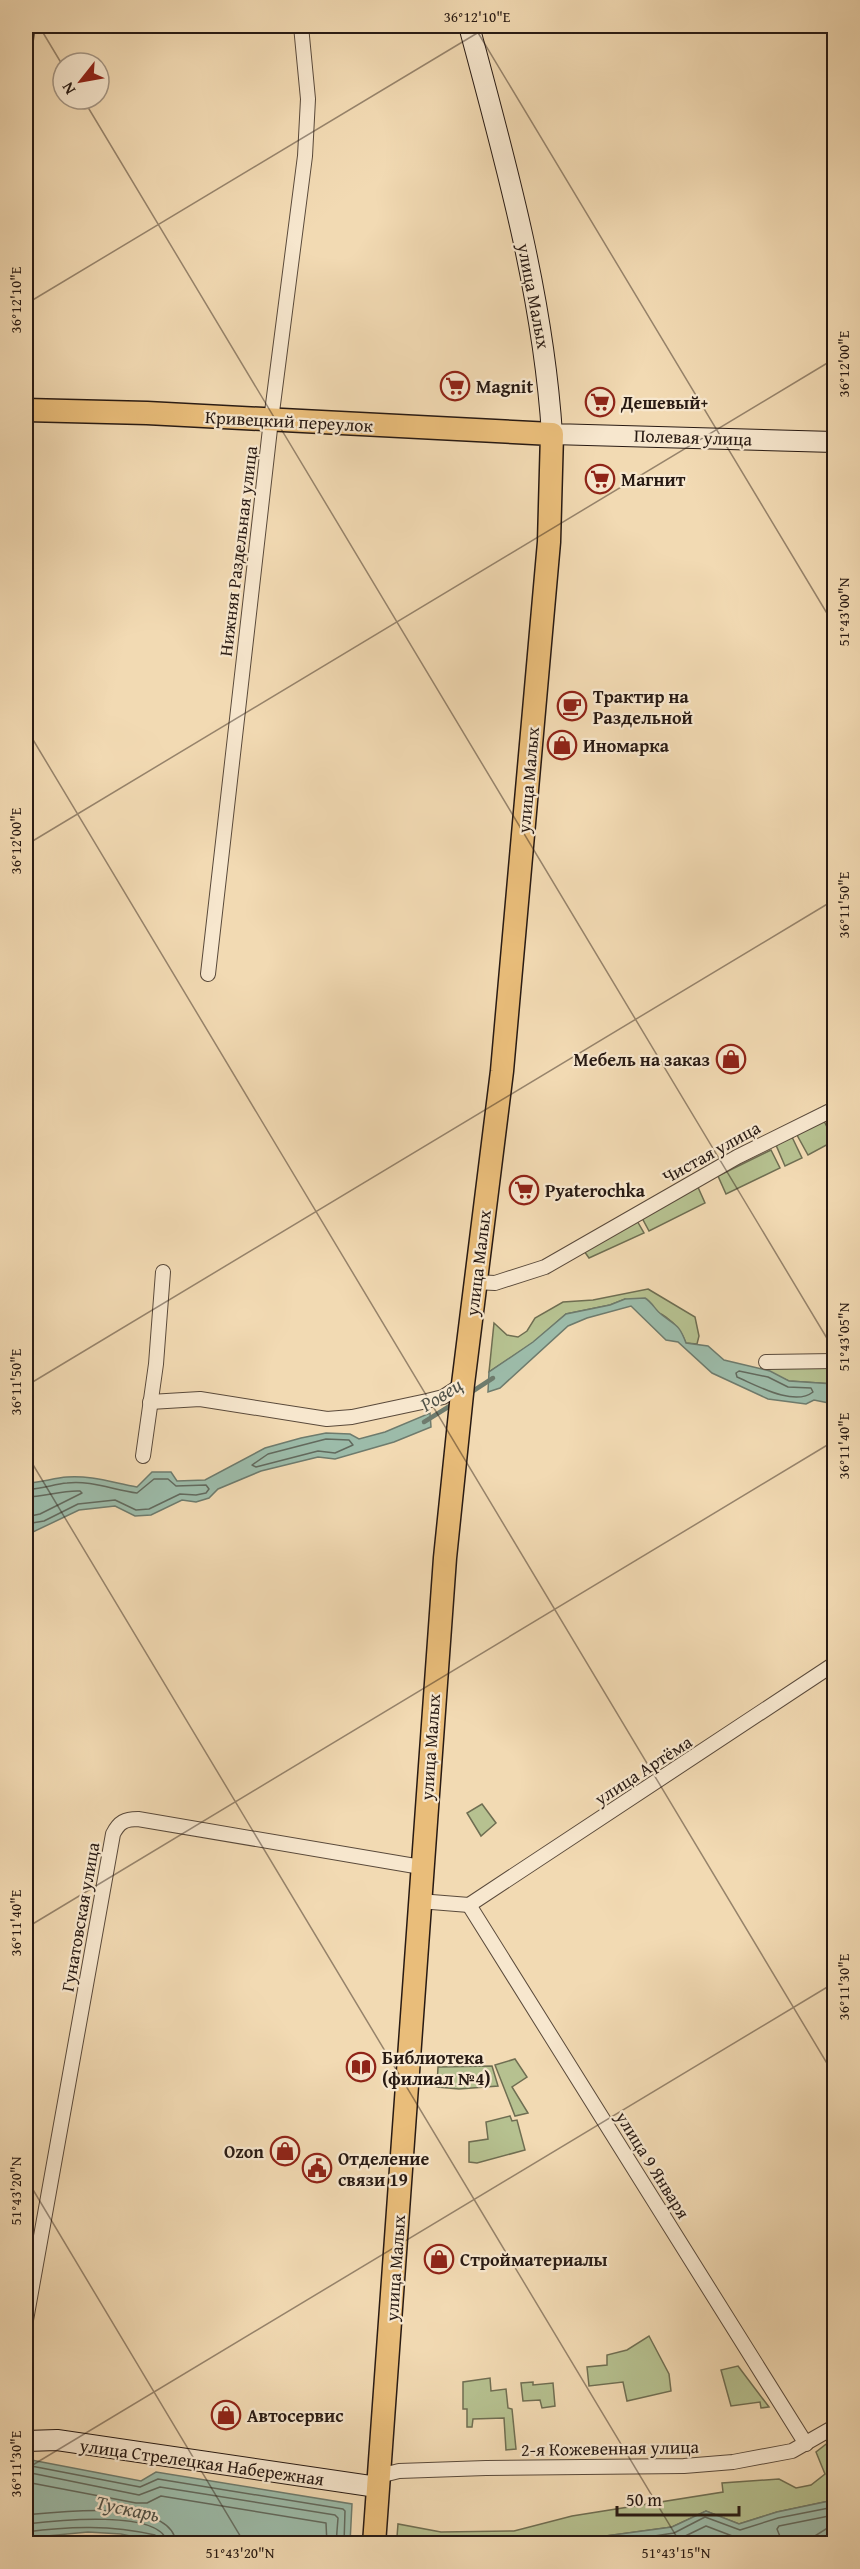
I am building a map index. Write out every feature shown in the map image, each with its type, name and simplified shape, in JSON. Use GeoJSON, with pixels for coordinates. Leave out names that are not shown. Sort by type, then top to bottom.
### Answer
{"type":"FeatureCollection","features":[{"type":"Feature","properties":{"kind":"main road","name":"Кривецкий переулок"},"geometry":{"type":"LineString","coordinates":[[26,410],[552,434]]}},
{"type":"Feature","properties":{"kind":"main road","name":"улица Малых"},"geometry":{"type":"LineString","coordinates":[[374,2544],[406,2125],[421,1867],[445,1558],[463,1384],[505,1036],[549,542],[552,434]]}},
{"type":"Feature","properties":{"kind":"street"},"geometry":{"type":"LineString","coordinates":[[26,40],[28,26]]}},
{"type":"Feature","properties":{"kind":"street","name":"Нижняя Раздельная улица"},"geometry":{"type":"LineString","coordinates":[[208,974],[305,156],[308,99],[301,26]]}},
{"type":"Feature","properties":{"kind":"street","name":"улица Малых"},"geometry":{"type":"LineString","coordinates":[[469,26],[506,163],[538,304],[548,371],[552,434]]}},
{"type":"Feature","properties":{"kind":"street","name":"Полевая улица"},"geometry":{"type":"LineString","coordinates":[[552,434],[834,442]]}},
{"type":"Feature","properties":{"kind":"street","name":"Чистая улица"},"geometry":{"type":"LineString","coordinates":[[475,1282],[495,1283],[545,1267],[737,1157],[834,1109]]}},
{"type":"Feature","properties":{"kind":"street"},"geometry":{"type":"LineString","coordinates":[[143,1456],[163,1272]]}},
{"type":"Feature","properties":{"kind":"street"},"geometry":{"type":"LineString","coordinates":[[766,1362],[834,1361]]}},
{"type":"Feature","properties":{"kind":"street"},"geometry":{"type":"LineString","coordinates":[[150,1402],[200,1399],[327,1419],[352,1417],[443,1397],[463,1384]]}},
{"type":"Feature","properties":{"kind":"street","name":"улица Артёма"},"geometry":{"type":"LineString","coordinates":[[469,1905],[834,1664]]}},
{"type":"Feature","properties":{"kind":"street","name":"Гунатовская улица"},"geometry":{"type":"LineString","coordinates":[[26,2320],[113,1834],[118,1825],[126,1820],[138,1819],[421,1867]]}},
{"type":"Feature","properties":{"kind":"street"},"geometry":{"type":"LineString","coordinates":[[419,1901],[469,1905]]}},
{"type":"Feature","properties":{"kind":"street","name":"улица 9 Января"},"geometry":{"type":"LineString","coordinates":[[469,1905],[806,2444]]}},
{"type":"Feature","properties":{"kind":"street","name":"2-я Кожевенная улица"},"geometry":{"type":"LineString","coordinates":[[378,2491],[399,2471],[723,2463],[779,2455],[806,2444],[834,2427]]}},
{"type":"Feature","properties":{"kind":"street","name":"улица Стрелецкая Набережная"},"geometry":{"type":"LineString","coordinates":[[26,2441],[57,2440],[378,2491]]}},
{"type":"Feature","properties":{"kind":"green space"},"geometry":{"type":"Polygon","coordinates":[[[824,1121],[834,1141],[808,1155],[797,1135],[824,1121]]]}},
{"type":"Feature","properties":{"kind":"green space"},"geometry":{"type":"Polygon","coordinates":[[[792,1137],[802,1158],[785,1166],[776,1145],[792,1137]]]}},
{"type":"Feature","properties":{"kind":"green space"},"geometry":{"type":"Polygon","coordinates":[[[771,1150],[780,1168],[726,1194],[718,1176],[771,1150]]]}},
{"type":"Feature","properties":{"kind":"green space"},"geometry":{"type":"Polygon","coordinates":[[[697,1185],[705,1203],[649,1231],[641,1216],[697,1185]]]}},
{"type":"Feature","properties":{"kind":"green space"},"geometry":{"type":"Polygon","coordinates":[[[636,1219],[644,1233],[589,1258],[584,1251],[636,1219]]]}},
{"type":"Feature","properties":{"kind":"green space"},"geometry":{"type":"Polygon","coordinates":[[[648,1289],[695,1317],[699,1336],[697,1344],[686,1343],[676,1325],[661,1314],[625,1299],[610,1305],[566,1314],[533,1343],[489,1372],[494,1323],[507,1335],[518,1337],[527,1331],[535,1318],[563,1302],[593,1300],[648,1289]]]}},
{"type":"Feature","properties":{"kind":"green space"},"geometry":{"type":"Polygon","coordinates":[[[834,1364],[834,1384],[789,1381],[761,1370],[761,1365],[834,1364]]]}},
{"type":"Feature","properties":{"kind":"green space"},"geometry":{"type":"Polygon","coordinates":[[[482,1804],[496,1823],[481,1836],[467,1813],[482,1804]]]}},
{"type":"Feature","properties":{"kind":"green space"},"geometry":{"type":"Polygon","coordinates":[[[515,2059],[527,2077],[512,2087],[528,2113],[515,2116],[495,2065],[515,2059]]]}},
{"type":"Feature","properties":{"kind":"green space"},"geometry":{"type":"Polygon","coordinates":[[[492,2066],[498,2086],[459,2089],[437,2087],[438,2067],[492,2066]]]}},
{"type":"Feature","properties":{"kind":"green space"},"geometry":{"type":"Polygon","coordinates":[[[510,2116],[512,2121],[517,2120],[525,2150],[477,2163],[469,2162],[469,2142],[488,2139],[486,2122],[510,2116]]]}},
{"type":"Feature","properties":{"kind":"green space"},"geometry":{"type":"Polygon","coordinates":[[[649,2336],[669,2374],[671,2391],[627,2401],[623,2382],[589,2386],[587,2367],[607,2365],[607,2355],[627,2350],[649,2336]]]}},
{"type":"Feature","properties":{"kind":"green space"},"geometry":{"type":"Polygon","coordinates":[[[738,2366],[769,2407],[761,2408],[760,2402],[731,2406],[721,2370],[738,2366]]]}},
{"type":"Feature","properties":{"kind":"green space"},"geometry":{"type":"Polygon","coordinates":[[[490,2378],[491,2391],[506,2389],[508,2408],[512,2409],[516,2449],[506,2450],[504,2418],[473,2419],[472,2427],[467,2427],[467,2409],[463,2409],[463,2382],[490,2378]]]}},
{"type":"Feature","properties":{"kind":"green space"},"geometry":{"type":"Polygon","coordinates":[[[533,2382],[533,2385],[553,2383],[555,2406],[542,2408],[540,2400],[523,2401],[521,2383],[533,2382]]]}},
{"type":"Feature","properties":{"kind":"green space"},"geometry":{"type":"Polygon","coordinates":[[[834,2438],[834,2500],[777,2512],[739,2524],[706,2511],[672,2527],[554,2543],[524,2537],[498,2545],[451,2545],[397,2537],[398,2524],[441,2532],[514,2531],[572,2516],[723,2492],[722,2483],[779,2479],[796,2488],[811,2485],[825,2474],[816,2452],[834,2438]]]}},
{"type":"Feature","properties":{"kind":"water"},"geometry":{"type":"Polygon","coordinates":[[[645,1298],[677,1326],[686,1343],[708,1346],[724,1360],[770,1371],[789,1381],[834,1384],[834,1404],[814,1400],[806,1404],[768,1399],[712,1373],[678,1342],[666,1340],[631,1306],[587,1318],[568,1326],[500,1388],[488,1392],[489,1372],[533,1342],[566,1314],[610,1305],[625,1299],[645,1298]]]}},
{"type":"Feature","properties":{"kind":"water"},"geometry":{"type":"Polygon","coordinates":[[[430,1413],[431,1427],[394,1442],[335,1459],[318,1457],[261,1471],[218,1489],[209,1498],[196,1502],[182,1500],[151,1515],[135,1516],[115,1506],[79,1510],[33,1532],[26,1530],[26,1483],[76,1477],[137,1487],[152,1472],[171,1472],[177,1481],[205,1480],[265,1448],[326,1433],[350,1434],[359,1439],[385,1432],[430,1413]]]}},
{"type":"Feature","properties":{"kind":"water","name":"Тускарь"},"geometry":{"type":"Polygon","coordinates":[[[26,2459],[141,2481],[156,2472],[352,2504],[350,2543],[166,2544],[121,2534],[88,2532],[26,2538],[26,2459]]]}},
{"type":"Feature","properties":{"kind":"water"},"geometry":{"type":"Polygon","coordinates":[[[834,2500],[834,2538],[813,2542],[792,2544],[762,2542],[746,2544],[554,2543],[672,2527],[706,2511],[739,2524],[777,2512],[834,2500]]]}},
{"type":"Feature","properties":{"kind":"waterway","name":"Ровец"},"geometry":{"type":"LineString","coordinates":[[470,1393],[493,1378]]}},
{"type":"Feature","properties":{"kind":"waterway","name":"Ровец"},"geometry":{"type":"LineString","coordinates":[[424,1422],[453,1404]]}},
{"type":"Feature","properties":{"kind":"place","name":"Magnit"},"geometry":{"type":"Point","coordinates":[455,386]}},
{"type":"Feature","properties":{"kind":"place","name":"Дешевый+"},"geometry":{"type":"Point","coordinates":[600,402]}},
{"type":"Feature","properties":{"kind":"place","name":"Магнит"},"geometry":{"type":"Point","coordinates":[600,479]}},
{"type":"Feature","properties":{"kind":"place","name":"Трактир на Раздельной"},"geometry":{"type":"Point","coordinates":[572,706]}},
{"type":"Feature","properties":{"kind":"place","name":"Иномарка"},"geometry":{"type":"Point","coordinates":[562,745]}},
{"type":"Feature","properties":{"kind":"place","name":"Мебель на заказ"},"geometry":{"type":"Point","coordinates":[731,1059]}},
{"type":"Feature","properties":{"kind":"place","name":"Pyaterochka"},"geometry":{"type":"Point","coordinates":[524,1190]}},
{"type":"Feature","properties":{"kind":"place","name":"Библиотека (филиал №4)"},"geometry":{"type":"Point","coordinates":[361,2067]}},
{"type":"Feature","properties":{"kind":"place","name":"Ozon"},"geometry":{"type":"Point","coordinates":[285,2151]}},
{"type":"Feature","properties":{"kind":"place","name":"Отделение связи 19"},"geometry":{"type":"Point","coordinates":[317,2168]}},
{"type":"Feature","properties":{"kind":"place","name":"Стройматериалы"},"geometry":{"type":"Point","coordinates":[439,2259]}},
{"type":"Feature","properties":{"kind":"place","name":"Автосервис"},"geometry":{"type":"Point","coordinates":[226,2415]}}]}
